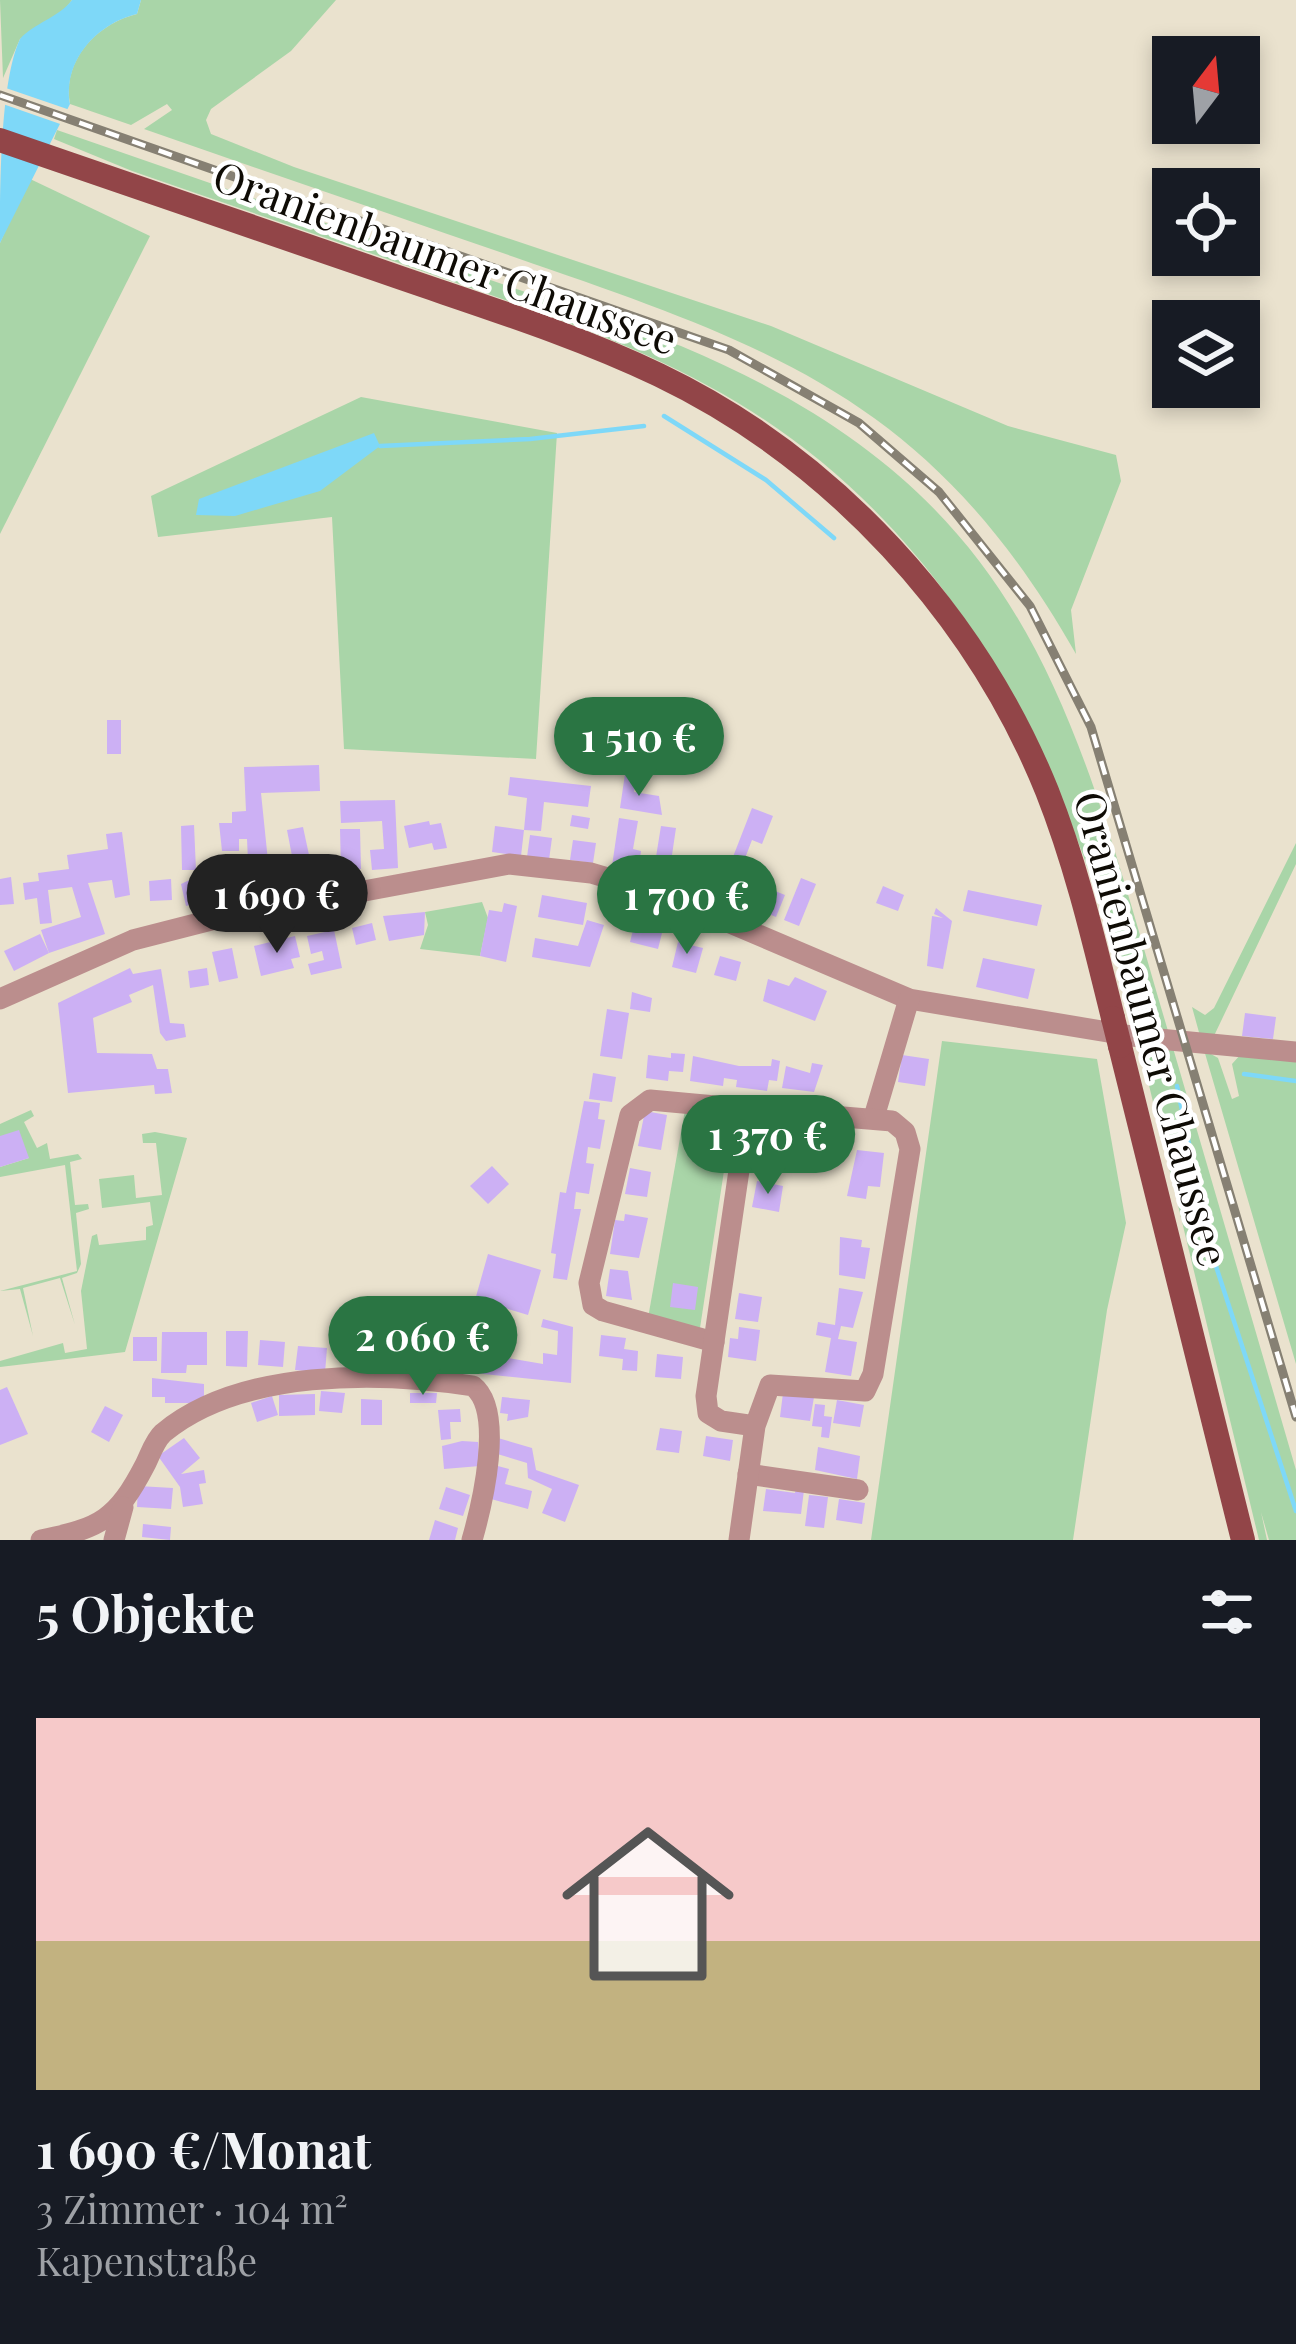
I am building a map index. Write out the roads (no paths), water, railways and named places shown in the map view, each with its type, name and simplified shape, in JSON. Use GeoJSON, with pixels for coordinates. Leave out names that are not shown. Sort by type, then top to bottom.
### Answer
{"type":"FeatureCollection","features":[{"type":"Feature","properties":{"kind":"main road","name":"Oranienbaumer Chaussee"},"geometry":{"type":"LineString","coordinates":[[0,140],[626,360],[730,415],[821,481],[923,586],[1012,719],[1071,856],[1244,1540]]}},
{"type":"Feature","properties":{"kind":"street"},"geometry":{"type":"LineString","coordinates":[[0,999],[133,940],[219,918],[509,863],[591,873],[662,894],[909,999],[1138,1037],[1296,1052]]}},
{"type":"Feature","properties":{"kind":"street"},"geometry":{"type":"LineString","coordinates":[[874,1117],[909,999]]}},
{"type":"Feature","properties":{"kind":"street"},"geometry":{"type":"LineString","coordinates":[[714,1342],[593,1305],[590,1283],[630,1115],[638,1106],[650,1100],[874,1117],[905,1132],[910,1149],[873,1374],[866,1391],[770,1385],[755,1426],[739,1540]]}},
{"type":"Feature","properties":{"kind":"street"},"geometry":{"type":"LineString","coordinates":[[748,1109],[708,1413],[721,1421],[755,1426]]}},
{"type":"Feature","properties":{"kind":"street"},"geometry":{"type":"LineString","coordinates":[[115,1540],[123,1507],[161,1435],[258,1384],[421,1378],[472,1386],[486,1405],[488,1474],[472,1540]]}},
{"type":"Feature","properties":{"kind":"street"},"geometry":{"type":"LineString","coordinates":[[748,1474],[858,1490]]}},
{"type":"Feature","properties":{"kind":"street"},"geometry":{"type":"LineString","coordinates":[[41,1540],[91,1536],[123,1507]]}},
{"type":"Feature","properties":{"kind":"water"},"geometry":{"type":"Polygon","coordinates":[[[72,0],[141,0],[137,14],[108,26],[77,59],[70,104],[0,243],[2,137],[13,58],[20,39],[72,0]]]}},
{"type":"Feature","properties":{"kind":"water"},"geometry":{"type":"Polygon","coordinates":[[[374,433],[380,446],[320,491],[235,516],[196,515],[199,499],[374,433]]]}},
{"type":"Feature","properties":{"kind":"waterway"},"geometry":{"type":"LineString","coordinates":[[664,416],[766,480],[834,538]]}},
{"type":"Feature","properties":{"kind":"waterway"},"geometry":{"type":"LineString","coordinates":[[380,446],[530,439],[644,426]]}},
{"type":"Feature","properties":{"kind":"waterway"},"geometry":{"type":"LineString","coordinates":[[1244,1074],[1296,1081]]}},
{"type":"Feature","properties":{"kind":"waterway"},"geometry":{"type":"LineString","coordinates":[[1177,1086],[1211,1251],[1296,1511]]}},
{"type":"Feature","properties":{"kind":"railway"},"geometry":{"type":"LineString","coordinates":[[0,95],[729,350],[859,423],[939,492],[1030,606],[1091,727],[1296,1417]]}}]}
